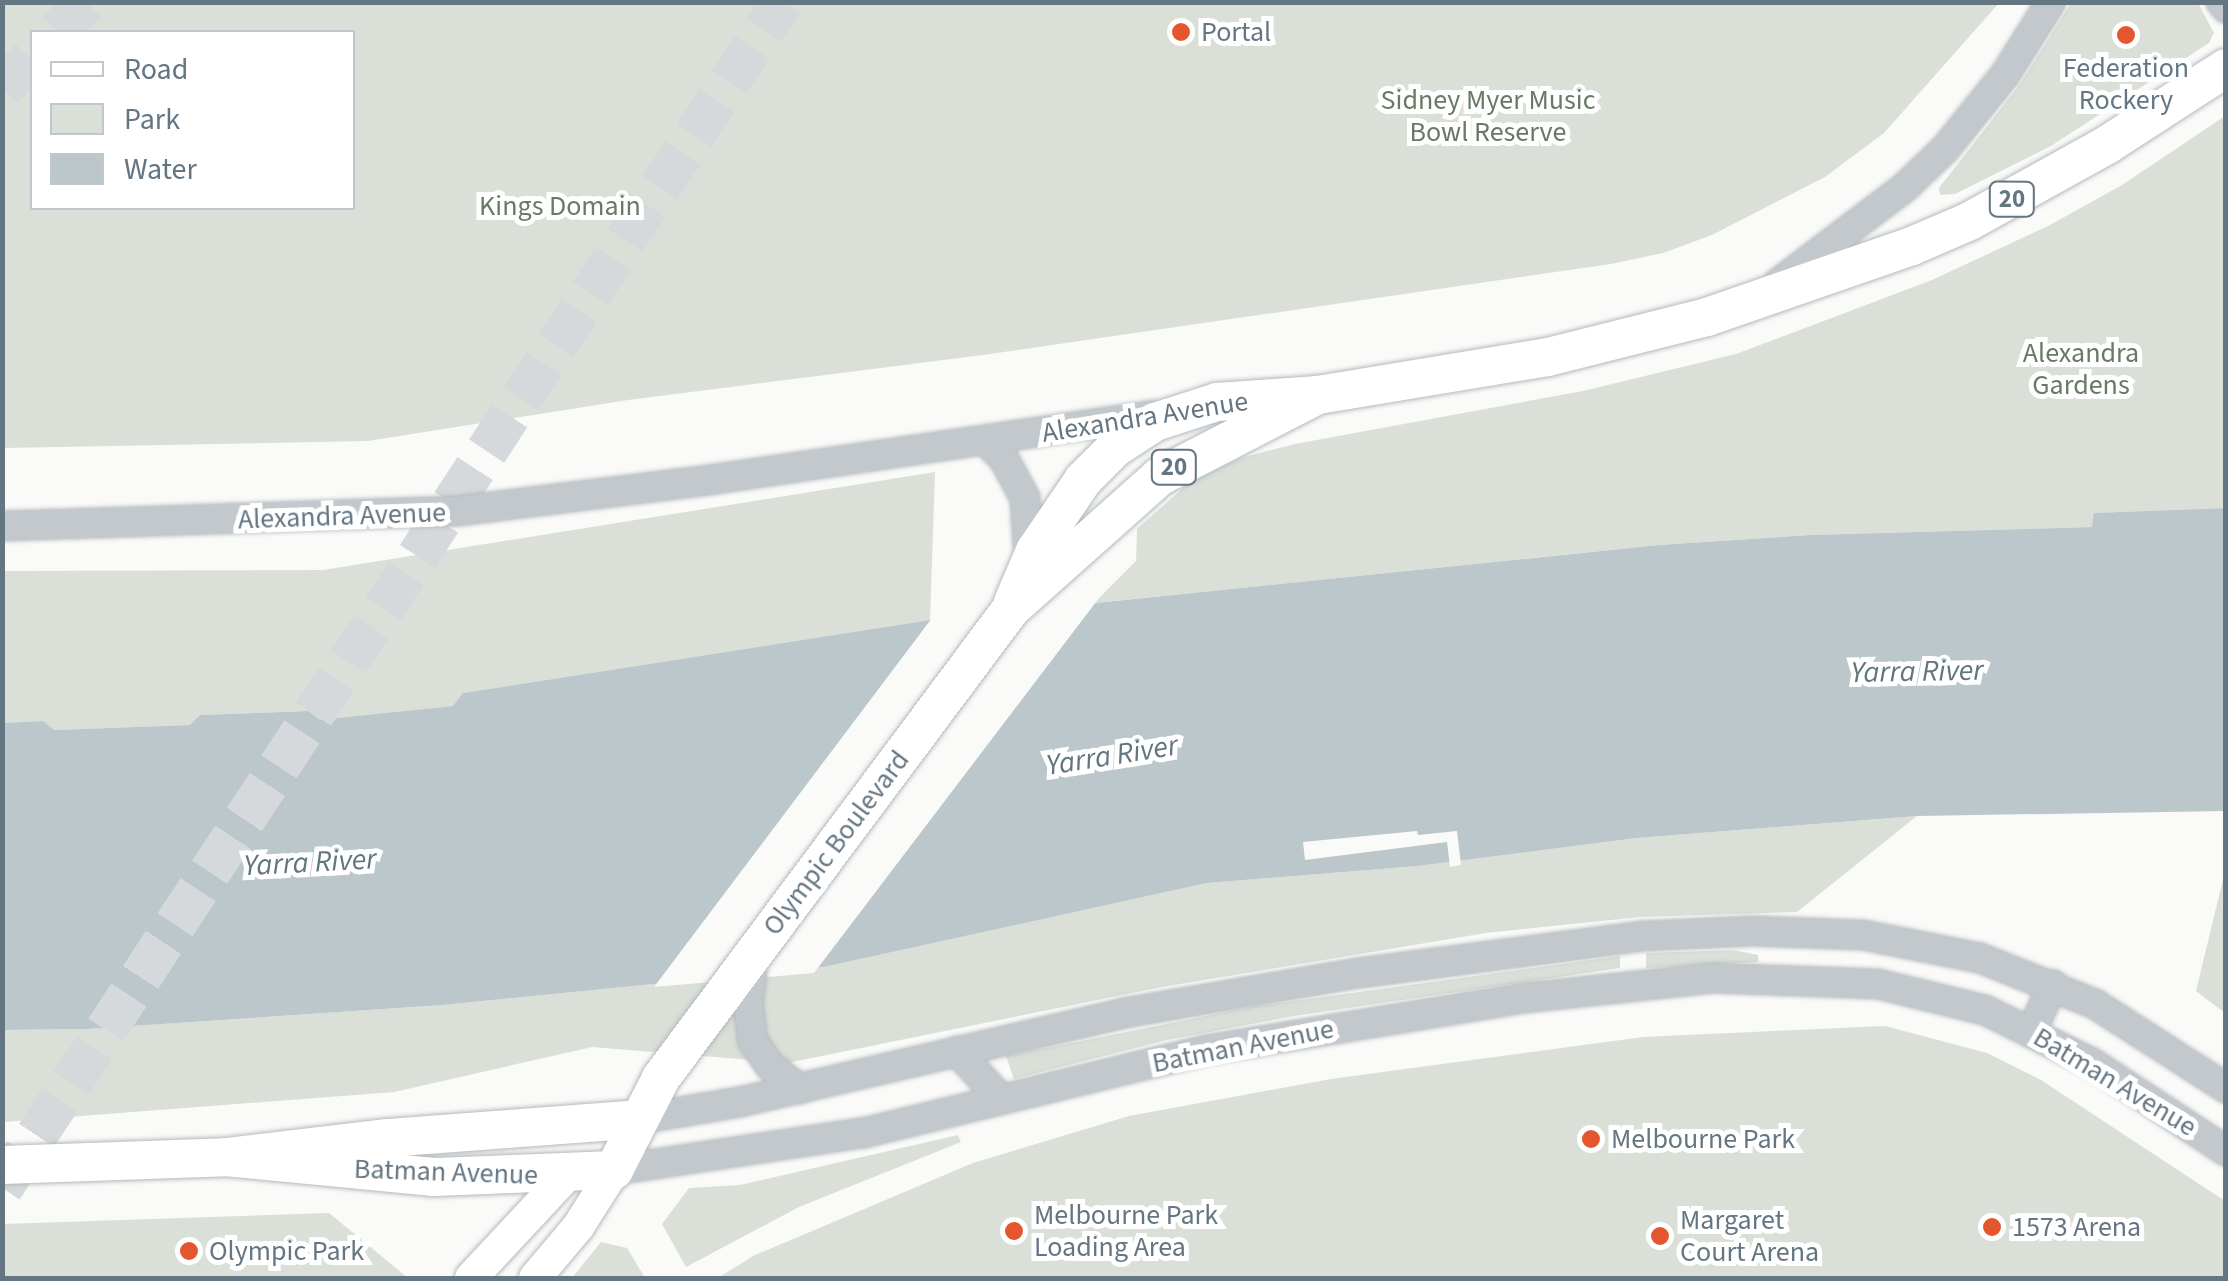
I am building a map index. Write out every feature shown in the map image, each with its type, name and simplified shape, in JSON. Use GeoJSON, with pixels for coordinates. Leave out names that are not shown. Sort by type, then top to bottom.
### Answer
{"type":"FeatureCollection","features":[{"type":"Feature","properties":{"kind":"highway","name":"Alexandra Avenue"},"geometry":{"type":"LineString","coordinates":[[1204,405],[1318,395],[1563,353],[1759,298],[1912,246],[1970,220],[2139,126],[2226,68]]}},
{"type":"Feature","properties":{"kind":"highway","name":"Olympic Boulevard"},"geometry":{"type":"LineString","coordinates":[[1029,580],[1158,477],[1318,395]]}},
{"type":"Feature","properties":{"kind":"highway","name":"Olympic Boulevard"},"geometry":{"type":"LineString","coordinates":[[568,1174],[630,1120],[1029,580],[1051,524],[1105,457],[1155,422],[1204,405]]}},
{"type":"Feature","properties":{"kind":"highway","name":"Olympic Boulevard"},"geometry":{"type":"LineString","coordinates":[[614,1170],[630,1120]]}},
{"type":"Feature","properties":{"kind":"highway","name":"Batman Avenue"},"geometry":{"type":"LineString","coordinates":[[2,1164],[226,1156],[388,1138],[630,1120]]}},
{"type":"Feature","properties":{"kind":"highway","name":"Batman Avenue"},"geometry":{"type":"LineString","coordinates":[[226,1156],[434,1177],[614,1170]]}},
{"type":"Feature","properties":{"kind":"main road","name":"Olympic Boulevard"},"geometry":{"type":"LineString","coordinates":[[536,1278],[578,1227],[614,1170]]}},
{"type":"Feature","properties":{"kind":"main road","name":"Olympic Boulevard"},"geometry":{"type":"LineString","coordinates":[[471,1278],[568,1174]]}},
{"type":"Feature","properties":{"kind":"street"},"geometry":{"type":"LineString","coordinates":[[1759,298],[1896,194],[1945,149],[2006,75],[2051,2]]}},
{"type":"Feature","properties":{"kind":"street","name":"Alexandra Avenue"},"geometry":{"type":"LineString","coordinates":[[2,526],[458,511],[1124,422],[1204,405]]}},
{"type":"Feature","properties":{"kind":"street"},"geometry":{"type":"LineString","coordinates":[[986,441],[1004,458],[1025,498],[1029,580]]}},
{"type":"Feature","properties":{"kind":"street","name":"Batman Avenue"},"geometry":{"type":"LineString","coordinates":[[630,1120],[800,1088],[1124,1013],[1320,980],[1643,936],[1753,932],[1863,936],[1980,958],[2053,985],[2138,1028],[2226,1088]]}},
{"type":"Feature","properties":{"kind":"street"},"geometry":{"type":"LineString","coordinates":[[755,952],[748,1009],[758,1052],[800,1088]]}},
{"type":"Feature","properties":{"kind":"street","name":"Batman Avenue"},"geometry":{"type":"LineString","coordinates":[[614,1170],[862,1133],[1239,1044],[1522,998],[1713,978],[1878,984],[1936,995],[2032,1030],[2092,1062],[2226,1151]]}},
{"type":"Feature","properties":{"kind":"street"},"geometry":{"type":"LineString","coordinates":[[2032,1030],[2053,985]]}},
{"type":"Feature","properties":{"kind":"street"},"geometry":{"type":"LineString","coordinates":[[957,1051],[1001,1099]]}},
{"type":"Feature","properties":{"kind":"green space","name":"Kings Domain"},"geometry":{"type":"Polygon","coordinates":[[[3,2],[1999,3],[1884,133],[1825,177],[1712,235],[1663,253],[1611,264],[983,355],[628,400],[368,441],[3,448],[3,2]]]}},
{"type":"Feature","properties":{"kind":"green space"},"geometry":{"type":"Polygon","coordinates":[[[2071,3],[2198,3],[2214,33],[2209,43],[2051,146],[1955,194],[1940,195],[1939,188],[2020,84],[2071,3]]]}},
{"type":"Feature","properties":{"kind":"green space","name":"Alexandra Gardens"},"geometry":{"type":"Polygon","coordinates":[[[2225,116],[2225,508],[2095,513],[2093,527],[1810,535],[1659,545],[1094,603],[1136,561],[1137,529],[1190,482],[1240,458],[1295,444],[1583,391],[1736,354],[1932,280],[2050,225],[2122,185],[2225,116]]]}},
{"type":"Feature","properties":{"kind":"green space"},"geometry":{"type":"Polygon","coordinates":[[[935,472],[930,620],[464,693],[453,706],[320,721],[307,711],[200,715],[191,725],[53,730],[43,721],[3,723],[2,571],[323,570],[935,472]]]}},
{"type":"Feature","properties":{"kind":"green space"},"geometry":{"type":"Polygon","coordinates":[[[1917,816],[1797,912],[1640,917],[1486,933],[1162,987],[787,1063],[592,1047],[394,1092],[3,1122],[2,1030],[88,1029],[443,1005],[824,967],[1207,883],[1418,866],[1637,838],[1917,816]]]}},
{"type":"Feature","properties":{"kind":"green space"},"geometry":{"type":"Polygon","coordinates":[[[2225,871],[2225,1013],[2196,991],[2225,871]]]}},
{"type":"Feature","properties":{"kind":"green space"},"geometry":{"type":"Polygon","coordinates":[[[1733,950],[1758,955],[1758,962],[1646,968],[1646,953],[1733,950]]]}},
{"type":"Feature","properties":{"kind":"green space"},"geometry":{"type":"Polygon","coordinates":[[[1620,956],[1620,968],[1294,1016],[1167,1040],[1014,1079],[1006,1056],[1251,1007],[1620,956]]]}},
{"type":"Feature","properties":{"kind":"green space","name":"Melbourne Park"},"geometry":{"type":"Polygon","coordinates":[[[1885,1026],[1987,1053],[2041,1080],[2225,1201],[2225,1278],[718,1278],[753,1256],[973,1163],[1129,1116],[1331,1079],[1643,1037],[1885,1026]]]}},
{"type":"Feature","properties":{"kind":"green space"},"geometry":{"type":"Polygon","coordinates":[[[958,1135],[961,1142],[799,1207],[686,1267],[662,1224],[689,1188],[740,1185],[958,1135]]]}},
{"type":"Feature","properties":{"kind":"green space","name":"Olympic Park"},"geometry":{"type":"Polygon","coordinates":[[[329,1213],[408,1278],[3,1278],[3,1224],[329,1213]]]}},
{"type":"Feature","properties":{"kind":"green space"},"geometry":{"type":"Polygon","coordinates":[[[601,1242],[627,1248],[645,1278],[572,1278],[601,1242]]]}},
{"type":"Feature","properties":{"kind":"water","name":"Yarra River"},"geometry":{"type":"Polygon","coordinates":[[[2225,508],[2225,811],[1917,816],[1637,838],[1418,866],[1207,883],[824,967],[443,1005],[88,1029],[3,1030],[2,723],[43,721],[54,730],[190,725],[200,715],[308,711],[320,720],[453,706],[463,693],[930,620],[1659,545],[1810,535],[2092,527],[2094,513],[2225,508]]]}},
{"type":"Feature","properties":{"kind":"pier"},"geometry":{"type":"Polygon","coordinates":[[[1099,598],[814,973],[654,987],[935,614],[1099,598]]]}},
{"type":"Feature","properties":{"kind":"pier"},"geometry":{"type":"Polygon","coordinates":[[[1417,831],[1418,835],[1457,831],[1461,865],[1450,867],[1447,842],[1305,860],[1303,842],[1417,831]]]}},
{"type":"Feature","properties":{"kind":"tunnel"},"geometry":{"type":"LineString","coordinates":[[59,30],[87,2]]}},
{"type":"Feature","properties":{"kind":"tunnel"},"geometry":{"type":"LineString","coordinates":[[2,1188],[782,2]]}},
{"type":"Feature","properties":{"kind":"tunnel"},"geometry":{"type":"LineString","coordinates":[[2,89],[30,59]]}},
{"type":"Feature","properties":{"kind":"place","name":"Portal"},"geometry":{"type":"Point","coordinates":[1181,32]}},
{"type":"Feature","properties":{"kind":"place","name":"Federation Rockery"},"geometry":{"type":"Point","coordinates":[2126,35]}},
{"type":"Feature","properties":{"kind":"place","name":"Melbourne Park"},"geometry":{"type":"Point","coordinates":[1591,1139]}},
{"type":"Feature","properties":{"kind":"place","name":"1573 Arena"},"geometry":{"type":"Point","coordinates":[1992,1227]}},
{"type":"Feature","properties":{"kind":"place","name":"Melbourne Park Loading Area"},"geometry":{"type":"Point","coordinates":[1014,1231]}},
{"type":"Feature","properties":{"kind":"place","name":"Margaret Court Arena"},"geometry":{"type":"Point","coordinates":[1660,1236]}},
{"type":"Feature","properties":{"kind":"place","name":"Olympic Park"},"geometry":{"type":"Point","coordinates":[189,1251]}},
{"type":"Feature","properties":{"kind":"park label","name":"Sidney Myer Music Bowl Reserve"},"geometry":{"type":"Point","coordinates":[1488,116]}}]}
